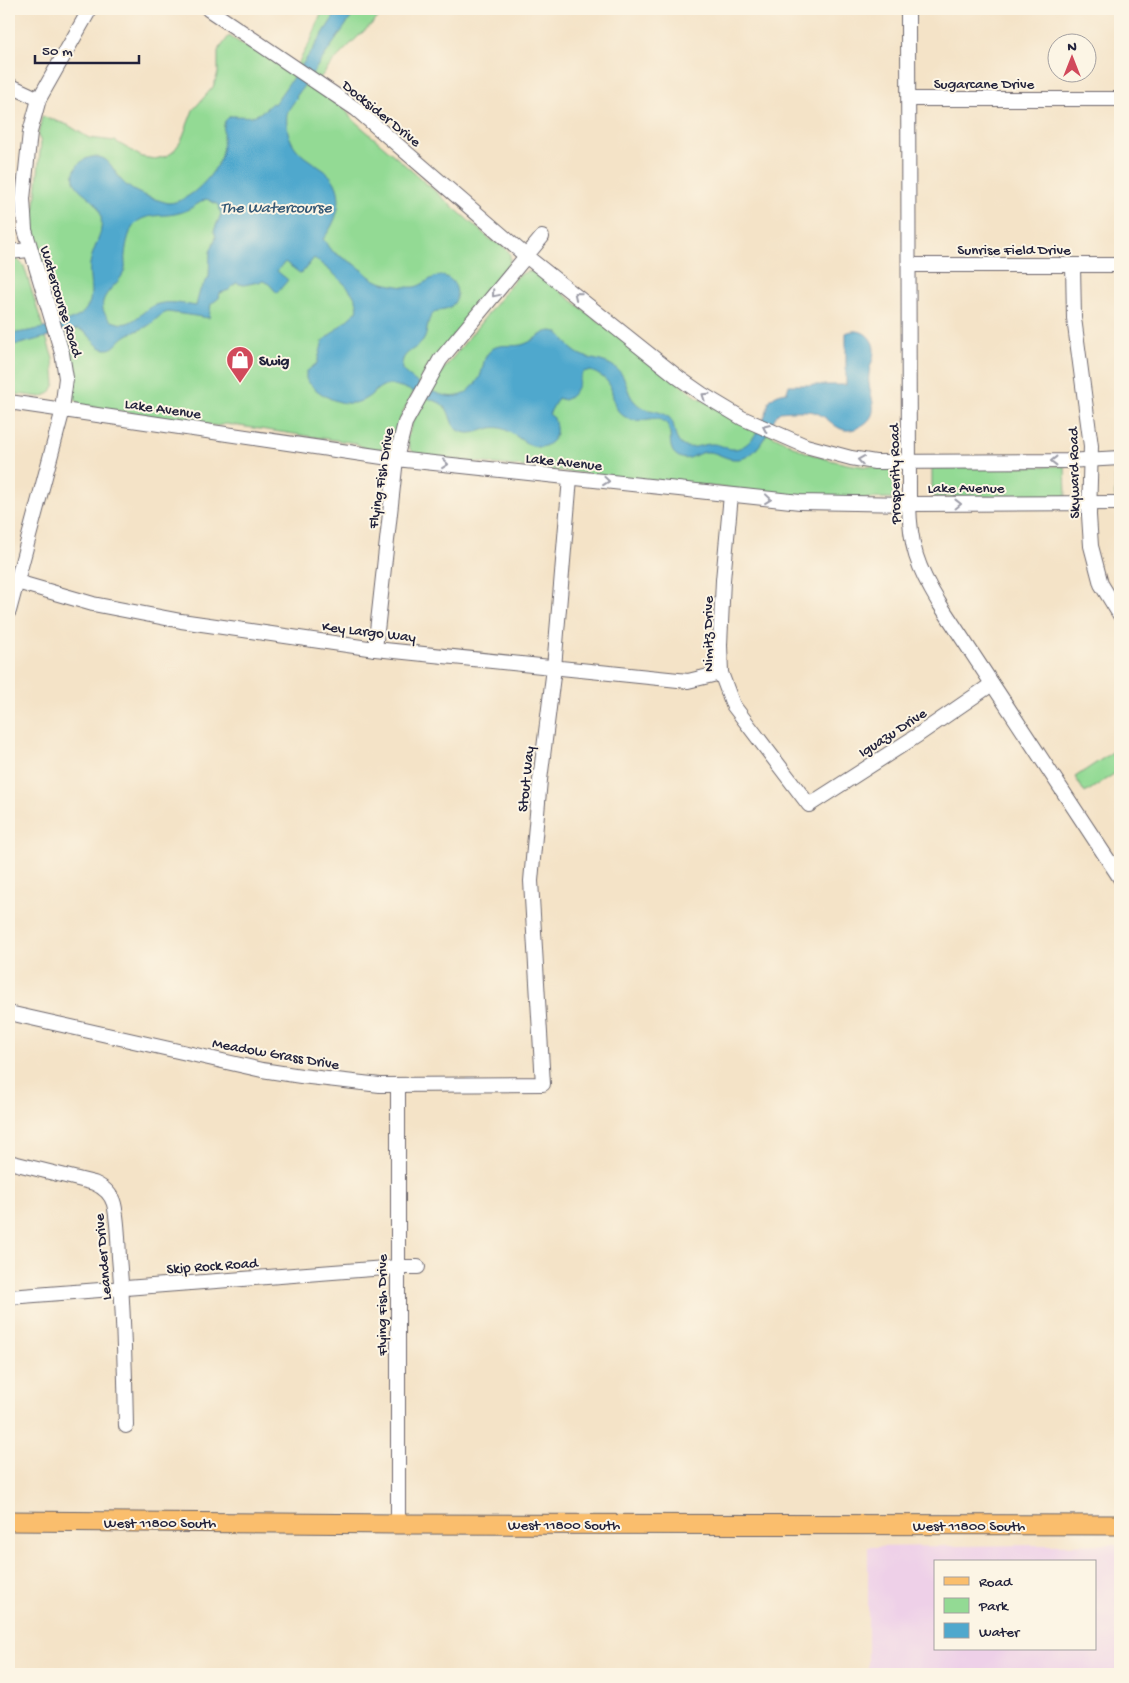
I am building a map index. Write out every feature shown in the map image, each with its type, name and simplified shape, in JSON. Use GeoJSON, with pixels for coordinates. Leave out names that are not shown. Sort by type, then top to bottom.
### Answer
{"type":"FeatureCollection","features":[{"type":"Feature","properties":{"kind":"main road","name":"West 11800 South"},"geometry":{"type":"LineString","coordinates":[[9,1521],[398,1524],[1120,1525]]}},
{"type":"Feature","properties":{"kind":"street","name":"Watercourse Road"},"geometry":{"type":"LineString","coordinates":[[9,611],[62,410],[66,378],[64,361],[29,250],[25,230],[23,199],[30,132],[39,99],[90,9]]}},
{"type":"Feature","properties":{"kind":"street","name":"Docksider Drive"},"geometry":{"type":"LineString","coordinates":[[208,9],[364,116],[526,256]]}},
{"type":"Feature","properties":{"kind":"street","name":"Prosperity Road"},"geometry":{"type":"LineString","coordinates":[[908,9],[909,504],[914,551],[924,578],[1120,878]]}},
{"type":"Feature","properties":{"kind":"street"},"geometry":{"type":"LineString","coordinates":[[9,85],[39,99]]}},
{"type":"Feature","properties":{"kind":"street","name":"Sugarcane Drive"},"geometry":{"type":"LineString","coordinates":[[909,99],[1120,99]]}},
{"type":"Feature","properties":{"kind":"street","name":"Flying Fish Drive"},"geometry":{"type":"LineString","coordinates":[[375,649],[396,459],[402,432],[412,407],[440,360],[542,237]]}},
{"type":"Feature","properties":{"kind":"street"},"geometry":{"type":"LineString","coordinates":[[9,252],[29,250]]}},
{"type":"Feature","properties":{"kind":"street","name":"Lake Avenue"},"geometry":{"type":"LineString","coordinates":[[526,256],[679,378],[721,406],[747,420],[806,446],[851,458],[875,462],[1091,460],[1120,458]]}},
{"type":"Feature","properties":{"kind":"street","name":"Sunrise Field Drive"},"geometry":{"type":"LineString","coordinates":[[909,265],[1120,265]]}},
{"type":"Feature","properties":{"kind":"street","name":"Skyward Road"},"geometry":{"type":"LineString","coordinates":[[1073,265],[1074,318],[1090,439],[1091,546],[1102,584],[1120,615]]}},
{"type":"Feature","properties":{"kind":"street","name":"Lake Avenue"},"geometry":{"type":"LineString","coordinates":[[9,402],[396,459],[731,495],[819,503],[1120,503]]}},
{"type":"Feature","properties":{"kind":"street","name":"Stout Way"},"geometry":{"type":"LineString","coordinates":[[543,1084],[531,881],[540,780],[554,668],[570,478]]}},
{"type":"Feature","properties":{"kind":"street","name":"Nimitz Drive"},"geometry":{"type":"LineString","coordinates":[[731,495],[720,645],[721,673],[733,705],[809,806]]}},
{"type":"Feature","properties":{"kind":"street","name":"Key Largo Way"},"geometry":{"type":"LineString","coordinates":[[17,582],[94,604],[181,621],[375,649],[688,681],[721,673]]}},
{"type":"Feature","properties":{"kind":"street","name":"Iguazu Drive"},"geometry":{"type":"LineString","coordinates":[[809,806],[992,684]]}},
{"type":"Feature","properties":{"kind":"street","name":"Meadow Grass Drive"},"geometry":{"type":"LineString","coordinates":[[9,1013],[262,1070],[340,1081],[398,1085],[543,1084]]}},
{"type":"Feature","properties":{"kind":"street","name":"Flying Fish Drive"},"geometry":{"type":"LineString","coordinates":[[398,1085],[398,1524]]}},
{"type":"Feature","properties":{"kind":"street","name":"Leander Drive"},"geometry":{"type":"LineString","coordinates":[[9,1162],[94,1182],[108,1192],[114,1204],[125,1354],[126,1426]]}},
{"type":"Feature","properties":{"kind":"street","name":"Skip Rock Road"},"geometry":{"type":"LineString","coordinates":[[9,1297],[418,1267]]}},
{"type":"Feature","properties":{"kind":"shaded area"},"geometry":{"type":"Polygon","coordinates":[[[1120,1544],[1120,1674],[868,1674],[868,1547],[1120,1544]]]}},
{"type":"Feature","properties":{"kind":"green space"},"geometry":{"type":"Polygon","coordinates":[[[323,9],[388,9],[338,56],[313,88],[347,111],[350,117],[492,241],[505,248],[510,254],[507,269],[427,368],[403,412],[390,444],[377,450],[366,449],[355,443],[226,424],[217,426],[80,405],[72,395],[71,361],[32,232],[31,221],[34,215],[41,142],[38,136],[42,116],[68,125],[89,138],[115,141],[142,157],[155,159],[167,156],[173,152],[181,141],[193,110],[213,87],[218,73],[218,51],[229,36],[248,48],[255,49],[292,74],[311,40],[323,9]]]}},
{"type":"Feature","properties":{"kind":"green space"},"geometry":{"type":"Polygon","coordinates":[[[9,257],[16,258],[24,266],[53,359],[55,384],[50,393],[41,397],[9,393],[9,257]]]}},
{"type":"Feature","properties":{"kind":"green space"},"geometry":{"type":"Polygon","coordinates":[[[527,271],[535,272],[697,397],[803,451],[825,459],[871,467],[894,468],[897,472],[896,498],[833,499],[417,456],[410,449],[407,439],[412,423],[439,375],[518,276],[527,271]]]}},
{"type":"Feature","properties":{"kind":"green space"},"geometry":{"type":"Polygon","coordinates":[[[1115,463],[1120,463],[1120,497],[1115,497],[1115,463]]]}},
{"type":"Feature","properties":{"kind":"green space"},"geometry":{"type":"Polygon","coordinates":[[[1065,466],[1066,497],[932,497],[932,467],[1065,466]]]}},
{"type":"Feature","properties":{"kind":"green space"},"geometry":{"type":"Polygon","coordinates":[[[1120,747],[1120,770],[1085,793],[1075,777],[1120,747]]]}},
{"type":"Feature","properties":{"kind":"water","name":"The Watercourse"},"geometry":{"type":"Polygon","coordinates":[[[339,9],[357,9],[296,97],[287,114],[287,128],[291,140],[298,151],[325,171],[337,187],[339,205],[337,214],[323,239],[329,248],[356,265],[373,279],[382,282],[414,287],[434,277],[442,276],[452,281],[455,285],[457,296],[452,306],[436,311],[431,316],[423,341],[408,352],[403,359],[402,370],[420,385],[436,393],[451,397],[464,394],[478,380],[485,358],[492,349],[500,346],[521,345],[551,331],[561,335],[578,354],[607,363],[617,369],[623,376],[632,398],[638,405],[662,413],[672,421],[676,437],[681,445],[694,447],[713,444],[735,449],[751,440],[762,422],[770,400],[780,393],[787,392],[789,385],[846,385],[846,333],[856,331],[866,334],[874,347],[874,355],[869,371],[873,402],[872,415],[861,426],[847,430],[841,429],[814,412],[780,412],[760,444],[749,455],[734,459],[715,453],[704,452],[685,459],[676,455],[673,451],[667,424],[658,419],[632,420],[626,418],[616,408],[609,383],[594,372],[589,371],[584,372],[577,388],[570,397],[564,400],[558,398],[549,414],[554,418],[555,437],[551,442],[538,447],[532,446],[507,430],[500,428],[490,428],[470,433],[460,431],[456,429],[447,409],[442,405],[397,386],[384,386],[357,402],[349,403],[332,400],[311,385],[306,379],[306,372],[317,363],[323,341],[357,311],[357,304],[349,289],[314,258],[301,274],[285,262],[277,271],[288,280],[277,293],[269,284],[263,281],[244,285],[236,283],[229,290],[220,293],[219,298],[211,304],[209,318],[168,312],[146,327],[126,335],[116,345],[108,349],[101,348],[86,333],[77,329],[20,344],[9,345],[9,334],[45,328],[72,319],[83,313],[89,303],[91,296],[90,264],[101,231],[101,219],[95,202],[79,188],[74,180],[75,171],[80,163],[88,158],[102,158],[109,163],[126,185],[137,192],[168,203],[185,198],[202,185],[215,168],[223,148],[225,121],[230,116],[257,115],[272,103],[274,104],[339,9]],[[206,199],[182,212],[148,217],[135,224],[127,241],[124,272],[103,301],[104,312],[110,320],[127,323],[150,307],[165,303],[196,306],[200,290],[209,277],[210,252],[216,237],[214,231],[221,214],[218,205],[206,199]]]}},
{"type":"Feature","properties":{"kind":"place","name":"Swig"},"geometry":{"type":"Point","coordinates":[240,384]}}]}
